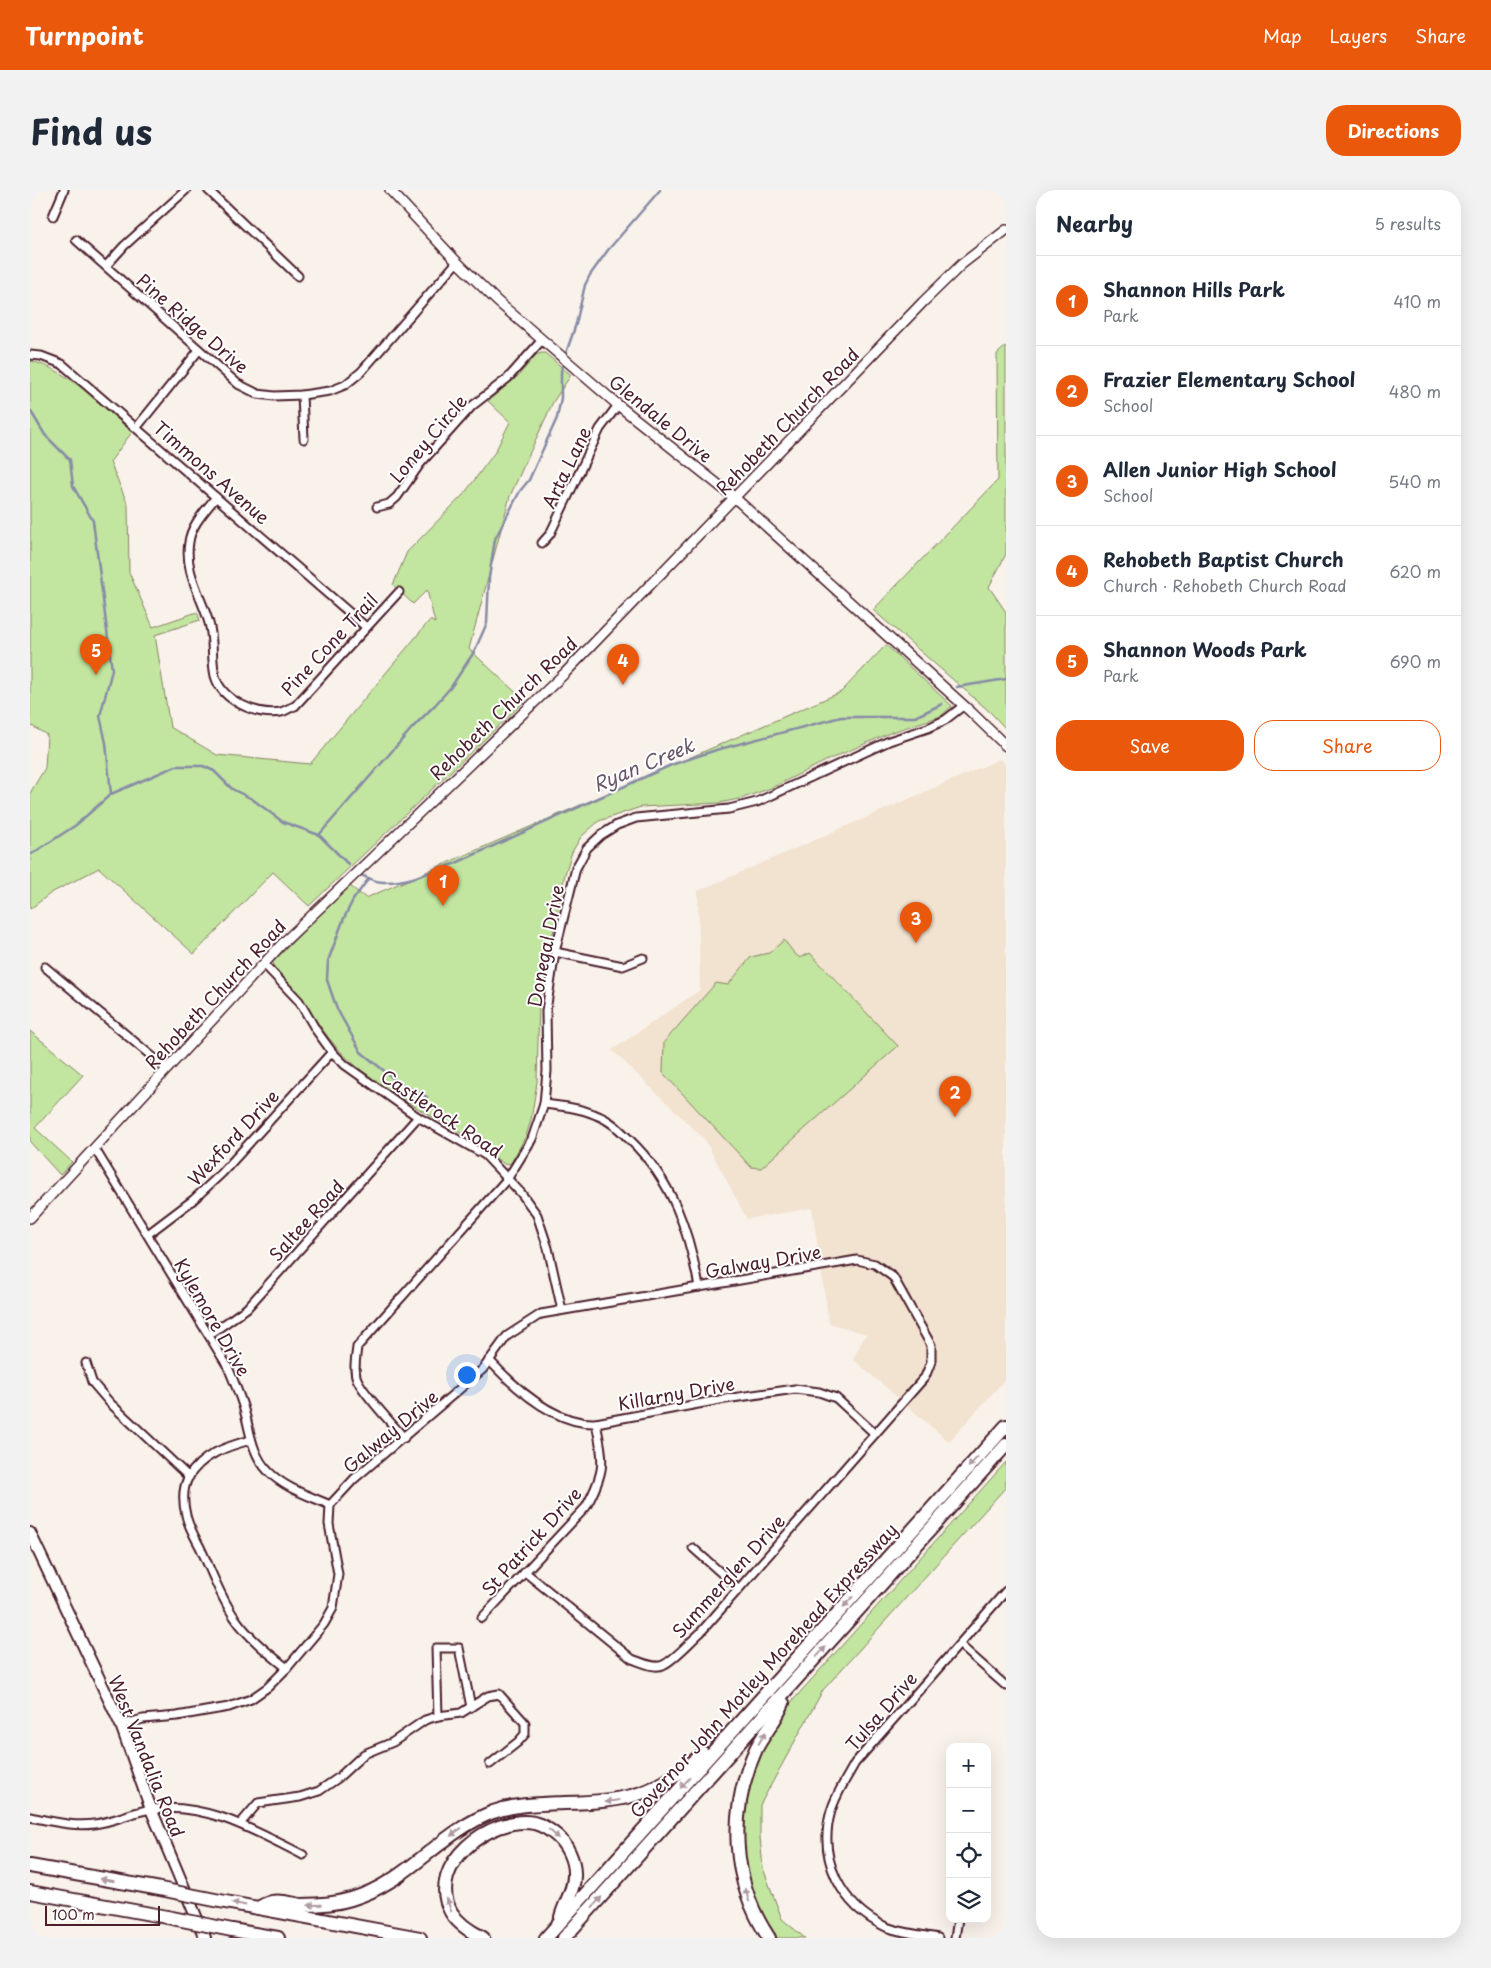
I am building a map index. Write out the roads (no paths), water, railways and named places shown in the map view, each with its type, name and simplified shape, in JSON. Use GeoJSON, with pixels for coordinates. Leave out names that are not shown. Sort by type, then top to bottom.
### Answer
{"type":"FeatureCollection","features":[{"type":"Feature","properties":{"kind":"highway","name":"Governor John Motley Morehead Expressway"},"geometry":{"type":"LineString","coordinates":[[546,1938],[1006,1426]]}},
{"type":"Feature","properties":{"kind":"highway","name":"Governor John Motley Morehead Expressway"},"geometry":{"type":"LineString","coordinates":[[564,1938],[1006,1446]]}},
{"type":"Feature","properties":{"kind":"highway"},"geometry":{"type":"LineString","coordinates":[[769,1938],[753,1911],[742,1878],[737,1846],[737,1819],[745,1777],[750,1762],[782,1706],[789,1688]]}},
{"type":"Feature","properties":{"kind":"highway"},"geometry":{"type":"LineString","coordinates":[[258,1908],[272,1902],[325,1904],[368,1894],[407,1871],[463,1827],[492,1812],[527,1804],[613,1801],[657,1787],[692,1763],[764,1695]]}},
{"type":"Feature","properties":{"kind":"highway"},"geometry":{"type":"LineString","coordinates":[[483,1938],[465,1927],[451,1912],[446,1888],[451,1867],[459,1854],[470,1843],[506,1825],[522,1822],[534,1823],[547,1828],[562,1840],[571,1856],[574,1874],[570,1894],[564,1905],[560,1922]]}},
{"type":"Feature","properties":{"kind":"highway"},"geometry":{"type":"LineString","coordinates":[[30,1866],[420,1938]]}},
{"type":"Feature","properties":{"kind":"highway"},"geometry":{"type":"LineString","coordinates":[[30,1892],[278,1938]]}},
{"type":"Feature","properties":{"kind":"main road","name":"West Vandalia Road"},"geometry":{"type":"LineString","coordinates":[[30,1533],[121,1725],[151,1808],[205,1938]]}},
{"type":"Feature","properties":{"kind":"street"},"geometry":{"type":"LineString","coordinates":[[53,216],[64,190]]}},
{"type":"Feature","properties":{"kind":"street"},"geometry":{"type":"LineString","coordinates":[[106,266],[124,246],[186,190]]}},
{"type":"Feature","properties":{"kind":"street"},"geometry":{"type":"LineString","coordinates":[[208,190],[298,276]]}},
{"type":"Feature","properties":{"kind":"street","name":"Glendale Drive"},"geometry":{"type":"LineString","coordinates":[[390,190],[457,262],[541,341],[735,498],[1006,746]]}},
{"type":"Feature","properties":{"kind":"street","name":"Rehobeth Church Road"},"geometry":{"type":"LineString","coordinates":[[30,1218],[282,944],[566,671],[923,302],[962,264],[1006,230]]}},
{"type":"Feature","properties":{"kind":"street","name":"Pine Ridge Drive"},"geometry":{"type":"LineString","coordinates":[[76,240],[238,384],[249,391],[274,396],[330,391],[345,385],[361,372],[457,262]]}},
{"type":"Feature","properties":{"kind":"street","name":"Loney Circle"},"geometry":{"type":"LineString","coordinates":[[377,507],[389,504],[397,497],[420,464],[472,406],[508,378],[541,341]]}},
{"type":"Feature","properties":{"kind":"street"},"geometry":{"type":"LineString","coordinates":[[137,426],[199,350]]}},
{"type":"Feature","properties":{"kind":"street","name":"Timmons Avenue"},"geometry":{"type":"LineString","coordinates":[[30,356],[41,356],[62,364],[137,426],[366,627]]}},
{"type":"Feature","properties":{"kind":"street"},"geometry":{"type":"LineString","coordinates":[[302,395],[304,439]]}},
{"type":"Feature","properties":{"kind":"street","name":"Arta Lane"},"geometry":{"type":"LineString","coordinates":[[542,543],[550,534],[600,429],[618,405]]}},
{"type":"Feature","properties":{"kind":"street","name":"Pine Cone Trail"},"geometry":{"type":"LineString","coordinates":[[216,496],[195,525],[188,541],[189,559],[191,578],[210,624],[216,678],[225,692],[237,702],[263,712],[281,712],[295,706],[398,592]]}},
{"type":"Feature","properties":{"kind":"street","name":"Donegal Drive"},"geometry":{"type":"LineString","coordinates":[[404,1438],[375,1404],[357,1378],[355,1362],[357,1347],[508,1178],[532,1139],[544,1104],[547,1071],[546,1011],[556,952],[576,868],[587,848],[601,835],[617,825],[636,818],[729,809],[757,802],[888,741],[928,728],[944,720],[963,706]]}},
{"type":"Feature","properties":{"kind":"street"},"geometry":{"type":"LineString","coordinates":[[556,952],[623,966],[643,958]]}},
{"type":"Feature","properties":{"kind":"street","name":"Castlerock Road"},"geometry":{"type":"LineString","coordinates":[[264,964],[299,1001],[332,1052],[346,1065],[418,1117],[485,1155],[522,1193],[537,1215],[548,1248],[562,1310]]}},
{"type":"Feature","properties":{"kind":"street"},"geometry":{"type":"LineString","coordinates":[[45,967],[167,1069]]}},
{"type":"Feature","properties":{"kind":"street","name":"Wexford Drive"},"geometry":{"type":"LineString","coordinates":[[148,1234],[193,1200],[222,1173],[332,1052]]}},
{"type":"Feature","properties":{"kind":"street"},"geometry":{"type":"LineString","coordinates":[[544,1104],[578,1108],[598,1115],[616,1126],[641,1150],[667,1186],[682,1218],[693,1252],[698,1287]]}},
{"type":"Feature","properties":{"kind":"street","name":"Saltee Road"},"geometry":{"type":"LineString","coordinates":[[209,1335],[247,1308],[418,1117]]}},
{"type":"Feature","properties":{"kind":"street","name":"Kylemore Drive"},"geometry":{"type":"LineString","coordinates":[[95,1149],[228,1367],[243,1404],[251,1440],[257,1455],[268,1472],[284,1483],[330,1505]]}},
{"type":"Feature","properties":{"kind":"street","name":"Galway Drive"},"geometry":{"type":"LineString","coordinates":[[330,1505],[354,1479],[483,1370],[507,1336],[541,1314],[857,1260],[875,1264],[893,1277],[931,1345],[931,1362],[925,1377]]}},
{"type":"Feature","properties":{"kind":"street","name":"Killarny Drive"},"geometry":{"type":"LineString","coordinates":[[489,1360],[503,1375],[528,1396],[561,1417],[582,1424],[795,1389],[819,1392],[836,1398],[875,1434]]}},
{"type":"Feature","properties":{"kind":"street"},"geometry":{"type":"LineString","coordinates":[[86,1363],[92,1382],[110,1403],[188,1477]]}},
{"type":"Feature","properties":{"kind":"street","name":"Summerglen Drive"},"geometry":{"type":"LineString","coordinates":[[525,1572],[632,1659],[649,1665],[663,1665],[700,1633],[925,1377]]}},
{"type":"Feature","properties":{"kind":"street","name":"St Patrick Drive"},"geometry":{"type":"LineString","coordinates":[[482,1618],[586,1507],[597,1486],[603,1458],[596,1423]]}},
{"type":"Feature","properties":{"kind":"street"},"geometry":{"type":"LineString","coordinates":[[251,1440],[234,1444],[210,1455],[188,1477],[183,1498],[186,1518],[220,1591],[235,1618],[254,1642],[287,1668]]}},
{"type":"Feature","properties":{"kind":"street"},"geometry":{"type":"LineString","coordinates":[[121,1725],[144,1719],[177,1716],[229,1707],[251,1699],[268,1687],[287,1668],[324,1624],[333,1608],[338,1574],[329,1524],[330,1505]]}},
{"type":"Feature","properties":{"kind":"street"},"geometry":{"type":"LineString","coordinates":[[693,1548],[738,1588]]}},
{"type":"Feature","properties":{"kind":"street","name":"Tulsa Drive"},"geometry":{"type":"LineString","coordinates":[[938,1938],[887,1927],[855,1907],[842,1890],[833,1872],[827,1850],[831,1811],[855,1763],[1006,1591]]}},
{"type":"Feature","properties":{"kind":"street"},"geometry":{"type":"LineString","coordinates":[[960,1645],[1006,1686]]}},
{"type":"Feature","properties":{"kind":"street"},"geometry":{"type":"LineString","coordinates":[[438,1716],[436,1648],[458,1648],[471,1707]]}},
{"type":"Feature","properties":{"kind":"street"},"geometry":{"type":"LineString","coordinates":[[240,1824],[258,1803],[300,1798],[319,1791],[333,1782],[364,1754],[393,1742],[425,1720],[461,1713],[488,1696],[499,1694],[525,1723],[525,1734],[518,1742],[490,1764]]}},
{"type":"Feature","properties":{"kind":"street"},"geometry":{"type":"LineString","coordinates":[[30,1817],[72,1824],[94,1824],[151,1808],[181,1808],[213,1813],[303,1855]]}},
{"type":"Feature","properties":{"kind":"street"},"geometry":{"type":"LineString","coordinates":[[954,1938],[957,1923]]}},
{"type":"Feature","properties":{"kind":"waterway"},"geometry":{"type":"LineString","coordinates":[[565,356],[576,324],[585,285],[590,275],[608,250],[660,190]]}},
{"type":"Feature","properties":{"kind":"waterway"},"geometry":{"type":"LineString","coordinates":[[319,835],[413,727],[451,687],[474,652],[487,623],[489,578],[495,539],[520,491],[529,480],[557,418],[561,398],[563,361]]}},
{"type":"Feature","properties":{"kind":"waterway"},"geometry":{"type":"LineString","coordinates":[[30,410],[45,435],[70,460],[73,486],[93,521],[112,670],[100,716],[106,743],[111,794]]}},
{"type":"Feature","properties":{"kind":"waterway","name":"Ryan Creek"},"geometry":{"type":"LineString","coordinates":[[957,687],[1006,679]]}},
{"type":"Feature","properties":{"kind":"waterway","name":"Ryan Creek"},"geometry":{"type":"LineString","coordinates":[[363,876],[378,881],[392,882],[411,879],[429,873],[456,863],[671,765],[716,750],[841,717],[915,717],[942,704]]}},
{"type":"Feature","properties":{"kind":"waterway","name":"Ryan Creek"},"geometry":{"type":"LineString","coordinates":[[30,855],[76,825],[111,794],[176,766],[203,766],[214,771],[232,789],[252,799],[283,822],[319,835],[348,864]]}},
{"type":"Feature","properties":{"kind":"waterway"},"geometry":{"type":"LineString","coordinates":[[369,878],[353,900],[344,918],[328,961],[327,980],[337,1009],[361,1052],[399,1083],[427,1097]]}},
{"type":"Feature","properties":{"kind":"place","name":"Shannon Woods Park"},"geometry":{"type":"Point","coordinates":[96,675]}},
{"type":"Feature","properties":{"kind":"place","name":"Rehobeth Baptist Church"},"geometry":{"type":"Point","coordinates":[623,685]}},
{"type":"Feature","properties":{"kind":"place","name":"Shannon Hills Park"},"geometry":{"type":"Point","coordinates":[443,906]}},
{"type":"Feature","properties":{"kind":"place","name":"Allen Junior High School"},"geometry":{"type":"Point","coordinates":[916,943]}},
{"type":"Feature","properties":{"kind":"place","name":"Frazier Elementary School"},"geometry":{"type":"Point","coordinates":[955,1117]}}]}
